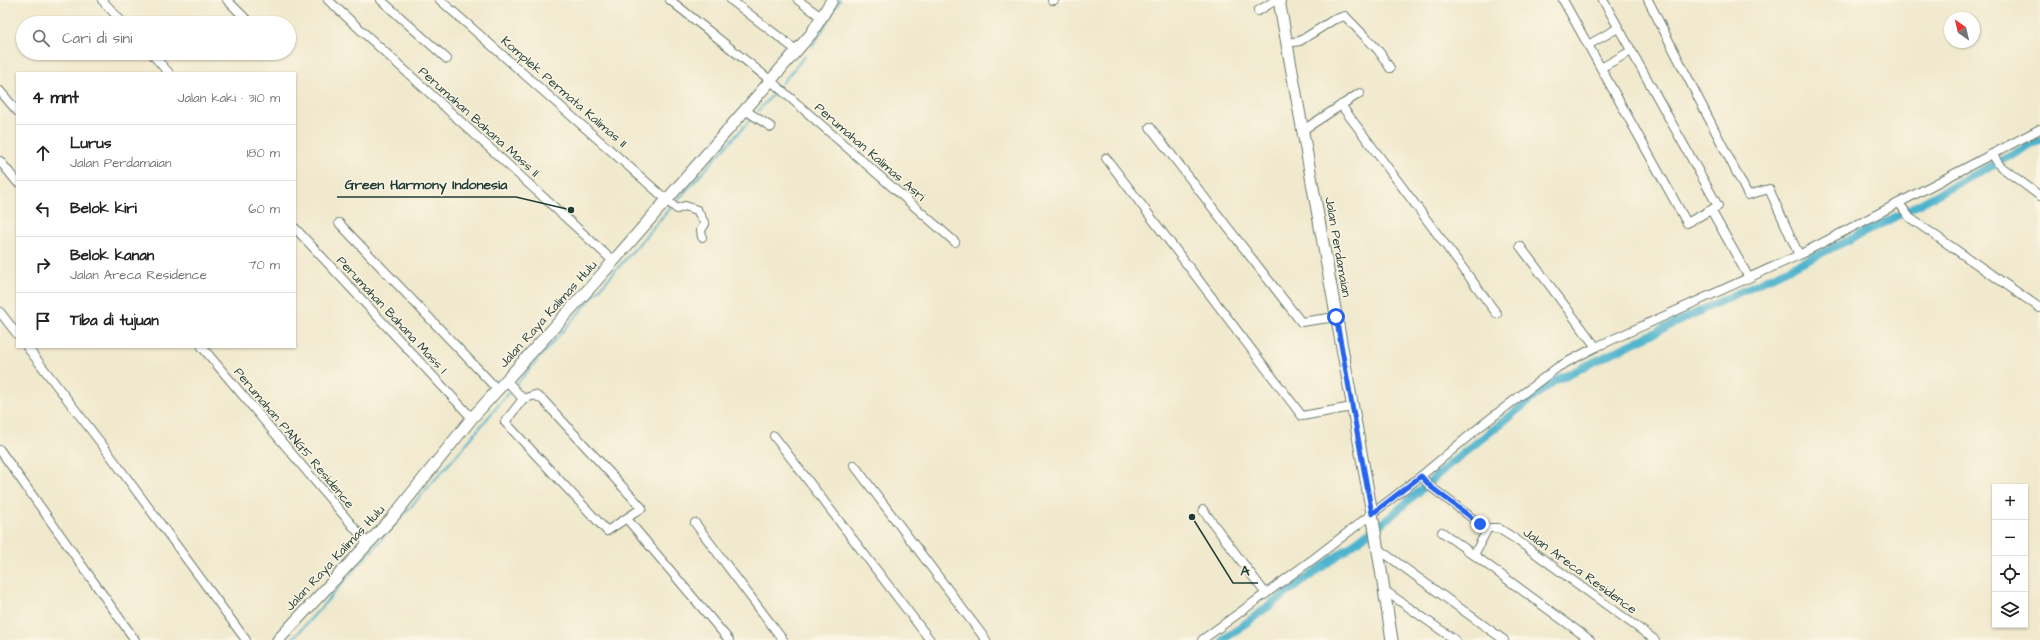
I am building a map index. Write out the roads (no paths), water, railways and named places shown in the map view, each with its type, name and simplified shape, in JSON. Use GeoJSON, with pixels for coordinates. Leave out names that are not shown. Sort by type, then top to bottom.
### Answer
{"type":"FeatureCollection","features":[{"type":"Feature","properties":{"kind":"street"},"geometry":{"type":"LineString","coordinates":[[102,0],[117,16]]}},
{"type":"Feature","properties":{"kind":"street"},"geometry":{"type":"LineString","coordinates":[[227,0],[243,16]]}},
{"type":"Feature","properties":{"kind":"street","name":"Perumahan Bahana Mass II"},"geometry":{"type":"LineString","coordinates":[[328,0],[613,261]]}},
{"type":"Feature","properties":{"kind":"street"},"geometry":{"type":"LineString","coordinates":[[381,0],[447,59]]}},
{"type":"Feature","properties":{"kind":"street","name":"Komplek Permata Kalimas II"},"geometry":{"type":"LineString","coordinates":[[440,0],[671,203]]}},
{"type":"Feature","properties":{"kind":"street","name":"Perumahan Kalimas Asri"},"geometry":{"type":"LineString","coordinates":[[670,0],[770,80],[956,242]]}},
{"type":"Feature","properties":{"kind":"street"},"geometry":{"type":"LineString","coordinates":[[731,0],[796,50]]}},
{"type":"Feature","properties":{"kind":"street"},"geometry":{"type":"LineString","coordinates":[[798,0],[821,17]]}},
{"type":"Feature","properties":{"kind":"street","name":"Jalan Raya Kalimas Hulu"},"geometry":{"type":"LineString","coordinates":[[278,640],[368,544],[433,469],[472,418],[498,390],[511,385],[613,261],[671,203],[745,110],[810,34],[832,0]]}},
{"type":"Feature","properties":{"kind":"street"},"geometry":{"type":"LineString","coordinates":[[1258,11],[1276,0]]}},
{"type":"Feature","properties":{"kind":"street","name":"Jalan Perdamaian"},"geometry":{"type":"LineString","coordinates":[[1279,0],[1372,518],[1392,640]]}},
{"type":"Feature","properties":{"kind":"street"},"geometry":{"type":"LineString","coordinates":[[1563,0],[1687,223],[1718,206],[1603,0]]}},
{"type":"Feature","properties":{"kind":"street"},"geometry":{"type":"LineString","coordinates":[[1648,0],[1748,195],[1769,190],[1799,255]]}},
{"type":"Feature","properties":{"kind":"street"},"geometry":{"type":"LineString","coordinates":[[1287,43],[1300,41],[1333,20],[1345,16],[1378,50],[1390,68]]}},
{"type":"Feature","properties":{"kind":"street"},"geometry":{"type":"LineString","coordinates":[[1588,45],[1618,28]]}},
{"type":"Feature","properties":{"kind":"street"},"geometry":{"type":"LineString","coordinates":[[1601,68],[1631,51]]}},
{"type":"Feature","properties":{"kind":"street"},"geometry":{"type":"LineString","coordinates":[[158,60],[169,72]]}},
{"type":"Feature","properties":{"kind":"street"},"geometry":{"type":"LineString","coordinates":[[0,91],[16,110]]}},
{"type":"Feature","properties":{"kind":"street"},"geometry":{"type":"LineString","coordinates":[[1303,130],[1360,93]]}},
{"type":"Feature","properties":{"kind":"street"},"geometry":{"type":"LineString","coordinates":[[1341,105],[1497,314]]}},
{"type":"Feature","properties":{"kind":"street"},"geometry":{"type":"LineString","coordinates":[[745,110],[771,128]]}},
{"type":"Feature","properties":{"kind":"street"},"geometry":{"type":"LineString","coordinates":[[1150,127],[1301,322],[1336,317]]}},
{"type":"Feature","properties":{"kind":"street"},"geometry":{"type":"LineString","coordinates":[[1202,640],[1426,481],[1482,425],[1558,367],[1596,347],[1799,255],[1995,160],[2038,132]]}},
{"type":"Feature","properties":{"kind":"street"},"geometry":{"type":"LineString","coordinates":[[1106,158],[1302,416],[1352,407]]}},
{"type":"Feature","properties":{"kind":"street"},"geometry":{"type":"LineString","coordinates":[[1995,160],[2040,196]]}},
{"type":"Feature","properties":{"kind":"street"},"geometry":{"type":"LineString","coordinates":[[0,161],[16,181]]}},
{"type":"Feature","properties":{"kind":"street"},"geometry":{"type":"LineString","coordinates":[[671,203],[678,209],[685,206],[697,210],[705,224],[701,230],[702,237]]}},
{"type":"Feature","properties":{"kind":"street"},"geometry":{"type":"LineString","coordinates":[[1901,206],[1910,218],[2040,308]]}},
{"type":"Feature","properties":{"kind":"street"},"geometry":{"type":"LineString","coordinates":[[1711,210],[1749,278]]}},
{"type":"Feature","properties":{"kind":"street"},"geometry":{"type":"LineString","coordinates":[[339,223],[498,390]]}},
{"type":"Feature","properties":{"kind":"street","name":"Perumahan Bahana Mass I"},"geometry":{"type":"LineString","coordinates":[[296,229],[472,418]]}},
{"type":"Feature","properties":{"kind":"street"},"geometry":{"type":"LineString","coordinates":[[1520,246],[1596,347]]}},
{"type":"Feature","properties":{"kind":"street"},"geometry":{"type":"LineString","coordinates":[[0,312],[16,333]]}},
{"type":"Feature","properties":{"kind":"street"},"geometry":{"type":"LineString","coordinates":[[28,348],[104,447],[246,640]]}},
{"type":"Feature","properties":{"kind":"street","name":"Perumahan PANG5 Residence"},"geometry":{"type":"LineString","coordinates":[[203,348],[368,544]]}},
{"type":"Feature","properties":{"kind":"street"},"geometry":{"type":"LineString","coordinates":[[511,385],[523,399]]}},
{"type":"Feature","properties":{"kind":"street"},"geometry":{"type":"LineString","coordinates":[[535,396],[543,400],[642,508],[607,531],[505,422],[523,399],[535,396]]}},
{"type":"Feature","properties":{"kind":"street"},"geometry":{"type":"LineString","coordinates":[[774,436],[930,640]]}},
{"type":"Feature","properties":{"kind":"street"},"geometry":{"type":"LineString","coordinates":[[0,450],[135,640]]}},
{"type":"Feature","properties":{"kind":"street"},"geometry":{"type":"LineString","coordinates":[[854,465],[986,640]]}},
{"type":"Feature","properties":{"kind":"street","name":"Jalan Areca Residence"},"geometry":{"type":"LineString","coordinates":[[1426,481],[1488,528],[1498,528],[1514,538],[1654,640]]}},
{"type":"Feature","properties":{"kind":"street"},"geometry":{"type":"LineString","coordinates":[[1203,510],[1266,594]]}},
{"type":"Feature","properties":{"kind":"street"},"geometry":{"type":"LineString","coordinates":[[627,519],[729,640]]}},
{"type":"Feature","properties":{"kind":"street"},"geometry":{"type":"LineString","coordinates":[[695,523],[784,640]]}},
{"type":"Feature","properties":{"kind":"street"},"geometry":{"type":"LineString","coordinates":[[1474,555],[1488,528]]}},
{"type":"Feature","properties":{"kind":"street"},"geometry":{"type":"LineString","coordinates":[[1442,532],[1590,640]]}},
{"type":"Feature","properties":{"kind":"street"},"geometry":{"type":"LineString","coordinates":[[1376,548],[1504,640]]}},
{"type":"Feature","properties":{"kind":"street"},"geometry":{"type":"LineString","coordinates":[[1384,590],[1455,640]]}},
{"type":"Feature","properties":{"kind":"waterway"},"geometry":{"type":"LineString","coordinates":[[813,46],[840,0]]}},
{"type":"Feature","properties":{"kind":"waterway"},"geometry":{"type":"LineString","coordinates":[[782,83],[805,56]]}},
{"type":"Feature","properties":{"kind":"waterway"},"geometry":{"type":"LineString","coordinates":[[758,111],[774,93]]}},
{"type":"Feature","properties":{"kind":"waterway"},"geometry":{"type":"LineString","coordinates":[[675,203],[750,120]]}},
{"type":"Feature","properties":{"kind":"waterway"},"geometry":{"type":"LineString","coordinates":[[1223,640],[1390,517],[1450,464],[1554,381],[1878,226],[2040,140]]}},
{"type":"Feature","properties":{"kind":"waterway"},"geometry":{"type":"LineString","coordinates":[[514,387],[672,206]]}},
{"type":"Feature","properties":{"kind":"waterway"},"geometry":{"type":"LineString","coordinates":[[292,640],[456,456],[511,390]]}},
{"type":"Feature","properties":{"kind":"place","name":"Green Harmony Indonesia"},"geometry":{"type":"Point","coordinates":[571,210]}},
{"type":"Feature","properties":{"kind":"place","name":"A"},"geometry":{"type":"Point","coordinates":[1192,517]}}]}
